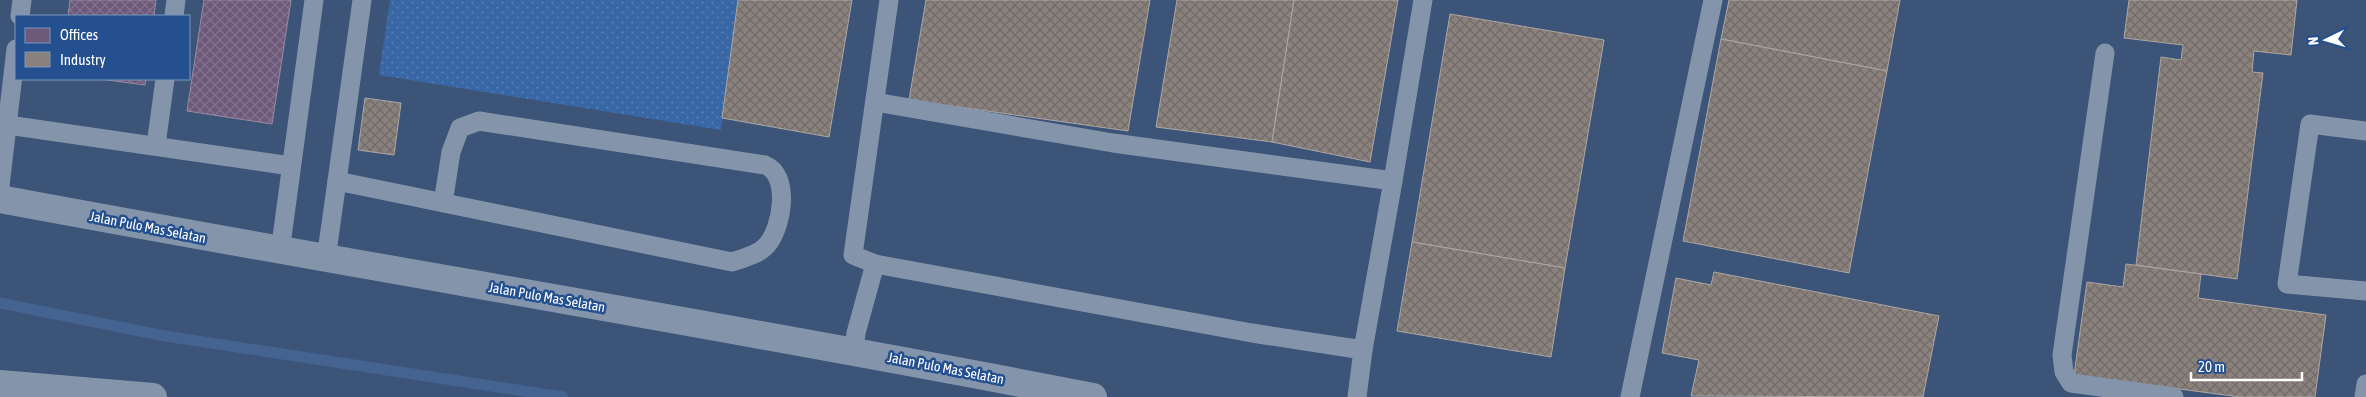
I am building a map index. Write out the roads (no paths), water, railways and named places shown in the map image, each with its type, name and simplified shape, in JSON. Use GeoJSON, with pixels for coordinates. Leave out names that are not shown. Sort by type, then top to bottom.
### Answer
{"type":"FeatureCollection","features":[{"type":"Feature","properties":{"kind":"highway"},"geometry":{"type":"LineString","coordinates":[[0,384],[153,397]]}},
{"type":"Feature","properties":{"kind":"street","name":"Jalan Pulo Mas Selatan"},"geometry":{"type":"LineString","coordinates":[[0,199],[280,252],[854,350],[1093,397]]}},
{"type":"Feature","properties":{"kind":"lane"},"geometry":{"type":"LineString","coordinates":[[20,15],[22,0]]}},
{"type":"Feature","properties":{"kind":"lane"},"geometry":{"type":"LineString","coordinates":[[174,15],[176,0]]}},
{"type":"Feature","properties":{"kind":"lane"},"geometry":{"type":"LineString","coordinates":[[280,252],[314,0]]}},
{"type":"Feature","properties":{"kind":"lane"},"geometry":{"type":"LineString","coordinates":[[326,259],[362,0]]}},
{"type":"Feature","properties":{"kind":"lane"},"geometry":{"type":"LineString","coordinates":[[889,0],[853,255],[874,264],[1252,333],[1363,350]]}},
{"type":"Feature","properties":{"kind":"lane"},"geometry":{"type":"LineString","coordinates":[[1357,397],[1363,350],[1423,0]]}},
{"type":"Feature","properties":{"kind":"lane"},"geometry":{"type":"LineString","coordinates":[[1630,397],[1713,0]]}},
{"type":"Feature","properties":{"kind":"lane"},"geometry":{"type":"LineString","coordinates":[[2105,53],[2062,355],[2064,372],[2072,383],[2174,397]]}},
{"type":"Feature","properties":{"kind":"lane"},"geometry":{"type":"LineString","coordinates":[[0,186],[15,58]]}},
{"type":"Feature","properties":{"kind":"lane"},"geometry":{"type":"LineString","coordinates":[[156,145],[165,80]]}},
{"type":"Feature","properties":{"kind":"lane"},"geometry":{"type":"LineString","coordinates":[[875,102],[1113,143],[1393,182]]}},
{"type":"Feature","properties":{"kind":"lane"},"geometry":{"type":"LineString","coordinates":[[337,181],[443,203],[732,262],[755,254],[768,244],[776,226],[782,190],[779,176],[773,168],[766,165],[479,121],[460,128],[451,152],[443,203]]}},
{"type":"Feature","properties":{"kind":"lane"},"geometry":{"type":"LineString","coordinates":[[2366,130],[2310,124],[2287,284],[2366,291]]}},
{"type":"Feature","properties":{"kind":"lane"},"geometry":{"type":"LineString","coordinates":[[8,125],[291,166]]}},
{"type":"Feature","properties":{"kind":"lane"},"geometry":{"type":"LineString","coordinates":[[854,350],[856,333],[874,264]]}},
{"type":"Feature","properties":{"kind":"lane"},"geometry":{"type":"LineString","coordinates":[[2364,397],[2366,384]]}},
{"type":"Feature","properties":{"kind":"waterway"},"geometry":{"type":"LineString","coordinates":[[0,303],[165,336],[563,397]]}}]}
